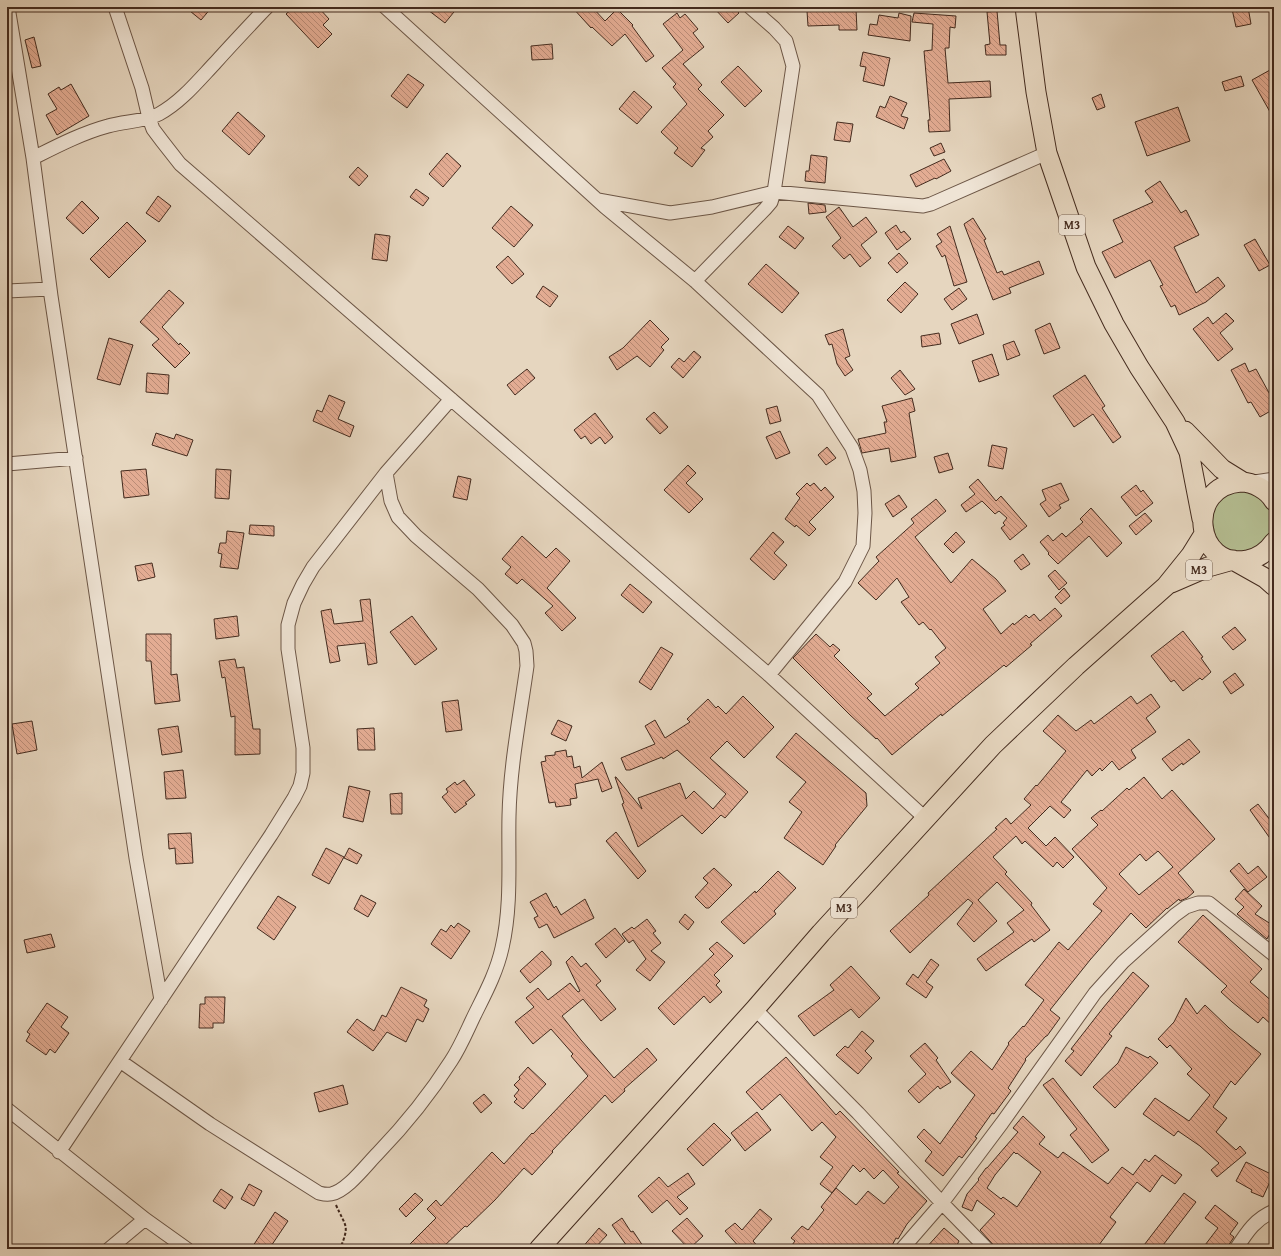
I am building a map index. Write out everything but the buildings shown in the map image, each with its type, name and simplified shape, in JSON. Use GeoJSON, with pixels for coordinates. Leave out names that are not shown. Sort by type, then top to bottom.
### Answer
{"type":"FeatureCollection","features":[{"type":"Feature","properties":{"kind":"highway","name":"M3"},"geometry":{"type":"LineString","coordinates":[[1025,7],[1036,92],[1047,153],[1086,267],[1114,324],[1139,367],[1175,422],[1189,452],[1203,527],[1208,543],[1215,551],[1223,556],[1233,560],[1243,561],[1253,559],[1262,554],[1270,548],[1274,542]]}},
{"type":"Feature","properties":{"kind":"highway","name":"M3"},"geometry":{"type":"LineString","coordinates":[[1175,422],[1222,469],[1245,482],[1257,485],[1274,500]]}},
{"type":"Feature","properties":{"kind":"highway","name":"M3"},"geometry":{"type":"LineString","coordinates":[[539,1249],[755,1009],[821,933],[925,818],[994,745],[1076,666],[1166,586],[1191,555],[1203,527],[1206,505],[1214,492],[1232,483],[1245,482]]}},
{"type":"Feature","properties":{"kind":"highway","name":"M3"},"geometry":{"type":"LineString","coordinates":[[1166,586],[1208,567],[1233,560]]}},
{"type":"Feature","properties":{"kind":"highway"},"geometry":{"type":"LineString","coordinates":[[1233,560],[1265,578],[1274,586]]}},
{"type":"Feature","properties":{"kind":"street"},"geometry":{"type":"LineString","coordinates":[[8,7],[32,158],[50,289],[136,858],[155,973],[161,1000]]}},
{"type":"Feature","properties":{"kind":"street"},"geometry":{"type":"LineString","coordinates":[[116,7],[142,88],[153,129],[180,164],[769,675],[925,818]]}},
{"type":"Feature","properties":{"kind":"street"},"geometry":{"type":"LineString","coordinates":[[32,158],[87,132],[109,125],[149,118],[158,115],[169,108],[188,91],[267,7]]}},
{"type":"Feature","properties":{"kind":"street"},"geometry":{"type":"LineString","coordinates":[[385,7],[597,200],[695,281],[818,395],[852,448],[860,470],[864,491],[865,513],[863,546],[845,582],[769,675]]}},
{"type":"Feature","properties":{"kind":"street"},"geometry":{"type":"LineString","coordinates":[[695,281],[771,202],[774,192],[793,66],[786,41],[774,28],[750,7]]}},
{"type":"Feature","properties":{"kind":"street"},"geometry":{"type":"LineString","coordinates":[[597,200],[670,213],[712,207],[774,192],[923,206],[931,204],[1047,153]]}},
{"type":"Feature","properties":{"kind":"street"},"geometry":{"type":"LineString","coordinates":[[7,291],[50,289]]}},
{"type":"Feature","properties":{"kind":"street"},"geometry":{"type":"LineString","coordinates":[[59,1152],[271,835],[300,786],[303,773],[303,748],[288,649],[288,625],[294,603],[303,584],[313,567],[386,473],[451,399]]}},
{"type":"Feature","properties":{"kind":"street"},"geometry":{"type":"LineString","coordinates":[[7,464],[76,458]]}},
{"type":"Feature","properties":{"kind":"street"},"geometry":{"type":"LineString","coordinates":[[120,1062],[210,1124],[319,1193],[324,1195],[331,1194],[345,1186],[385,1146],[414,1111],[452,1060],[485,995],[502,950],[507,919],[509,881],[509,815],[512,773],[527,666],[526,651],[524,643],[512,625],[483,594],[416,536],[398,517],[391,501],[386,473]]}},
{"type":"Feature","properties":{"kind":"street"},"geometry":{"type":"LineString","coordinates":[[1245,482],[1274,479]]}},
{"type":"Feature","properties":{"kind":"street"},"geometry":{"type":"LineString","coordinates":[[902,1249],[942,1203],[1002,1123],[1095,993],[1123,962],[1175,915],[1186,907],[1198,903],[1209,904],[1274,955]]}},
{"type":"Feature","properties":{"kind":"street"},"geometry":{"type":"LineString","coordinates":[[755,1009],[858,1113],[942,1203],[988,1249]]}},
{"type":"Feature","properties":{"kind":"street"},"geometry":{"type":"LineString","coordinates":[[7,1109],[59,1152],[145,1219],[187,1249]]}},
{"type":"Feature","properties":{"kind":"street"},"geometry":{"type":"LineString","coordinates":[[1236,1249],[1252,1227],[1263,1216],[1274,1210]]}},
{"type":"Feature","properties":{"kind":"street"},"geometry":{"type":"LineString","coordinates":[[110,1249],[145,1219]]}},
{"type":"Feature","properties":{"kind":"path"},"geometry":{"type":"LineString","coordinates":[[331,1194],[346,1225],[346,1233],[340,1249]]}},
{"type":"Feature","properties":{"kind":"green space"},"geometry":{"type":"Polygon","coordinates":[[[1246,488],[1271,505],[1274,511],[1274,531],[1267,544],[1236,555],[1217,544],[1210,511],[1224,493],[1246,488]]]}}]}
